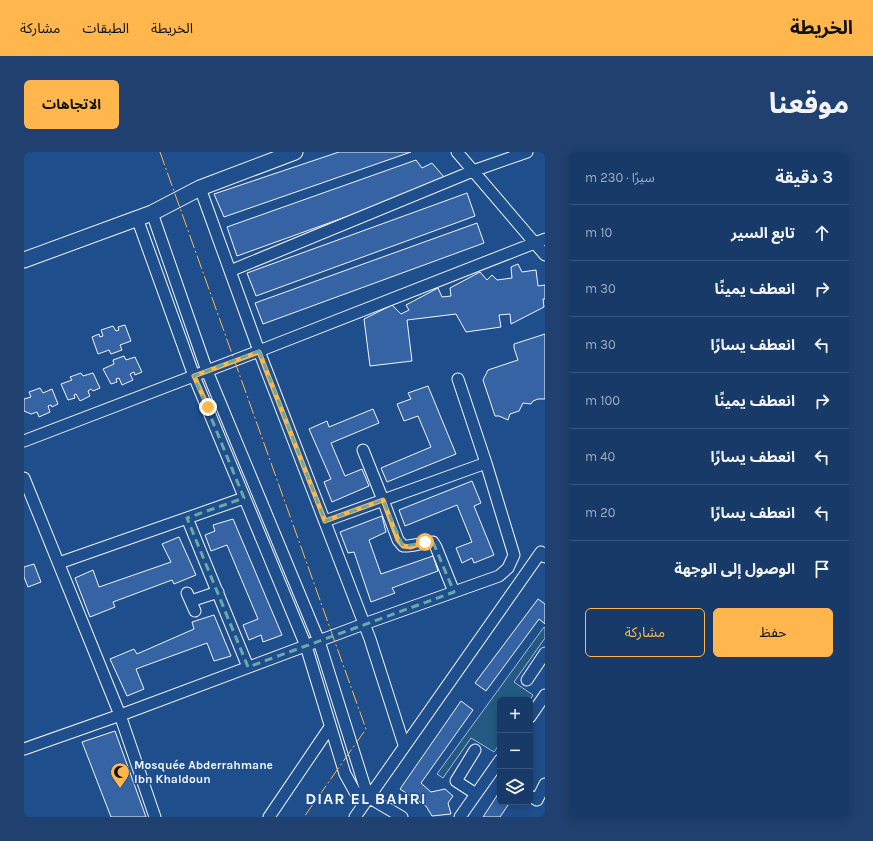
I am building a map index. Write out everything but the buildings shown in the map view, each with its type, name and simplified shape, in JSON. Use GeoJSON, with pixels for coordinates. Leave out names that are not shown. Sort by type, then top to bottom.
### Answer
{"type":"FeatureCollection","features":[{"type":"Feature","properties":{"kind":"street"},"geometry":{"type":"LineString","coordinates":[[24,260],[152,213],[200,188],[295,152]]}},
{"type":"Feature","properties":{"kind":"street"},"geometry":{"type":"LineString","coordinates":[[458,152],[472,171],[540,241],[545,255]]}},
{"type":"Feature","properties":{"kind":"street"},"geometry":{"type":"LineString","coordinates":[[230,270],[472,171],[527,152]]}},
{"type":"Feature","properties":{"kind":"street"},"geometry":{"type":"LineString","coordinates":[[200,188],[259,352],[364,624],[404,745]]}},
{"type":"Feature","properties":{"kind":"street"},"geometry":{"type":"LineString","coordinates":[[152,213],[207,371],[319,641],[368,798]]}},
{"type":"Feature","properties":{"kind":"street"},"geometry":{"type":"LineString","coordinates":[[137,218],[194,376],[306,646],[345,774],[354,792],[402,817]]}},
{"type":"Feature","properties":{"kind":"street"},"geometry":{"type":"LineString","coordinates":[[24,441],[259,352],[540,241]]}},
{"type":"Feature","properties":{"kind":"street"},"geometry":{"type":"LineString","coordinates":[[24,749],[499,576],[508,568],[514,555],[486,463],[458,379]]}},
{"type":"Feature","properties":{"kind":"street"},"geometry":{"type":"LineString","coordinates":[[363,450],[398,540],[403,546],[411,547],[425,542],[433,542],[454,592]]}},
{"type":"Feature","properties":{"kind":"street"},"geometry":{"type":"LineString","coordinates":[[325,521],[486,463]]}},
{"type":"Feature","properties":{"kind":"street"},"geometry":{"type":"LineString","coordinates":[[25,482],[120,715],[155,817]]}},
{"type":"Feature","properties":{"kind":"street"},"geometry":{"type":"LineString","coordinates":[[59,563],[244,498]]}},
{"type":"Feature","properties":{"kind":"street"},"geometry":{"type":"LineString","coordinates":[[187,518],[248,667]]}},
{"type":"Feature","properties":{"kind":"street"},"geometry":{"type":"LineString","coordinates":[[355,817],[404,745],[544,552]]}},
{"type":"Feature","properties":{"kind":"street"},"geometry":{"type":"LineString","coordinates":[[191,602],[218,592]]}},
{"type":"Feature","properties":{"kind":"street"},"geometry":{"type":"LineString","coordinates":[[527,680],[545,654]]}},
{"type":"Feature","properties":{"kind":"street"},"geometry":{"type":"LineString","coordinates":[[533,713],[545,695]]}},
{"type":"Feature","properties":{"kind":"street"},"geometry":{"type":"LineString","coordinates":[[269,817],[330,727]]}},
{"type":"Feature","properties":{"kind":"street"},"geometry":{"type":"LineString","coordinates":[[475,750],[456,781],[476,794]]}},
{"type":"Feature","properties":{"kind":"street"},"geometry":{"type":"LineString","coordinates":[[460,817],[476,794],[496,774]]}},
{"type":"Feature","properties":{"kind":"street"},"geometry":{"type":"LineString","coordinates":[[533,798],[537,800],[545,784]]}},
{"type":"Feature","properties":{"kind":"highlighted area"},"geometry":{"type":"Polygon","coordinates":[[[259,351],[325,521],[383,500],[403,546],[433,542],[454,592],[248,667],[187,518],[244,498],[194,376],[259,351]]]}},
{"type":"Feature","properties":{"kind":"shaded area"},"geometry":{"type":"Polygon","coordinates":[[[544,627],[545,638],[514,682],[533,695],[532,697],[497,697],[497,748],[494,752],[471,738],[443,778],[437,774],[544,627]]]}},
{"type":"Feature","properties":{"kind":"power"},"geometry":{"type":"LineString","coordinates":[[160,152],[366,729],[304,817]]}},
{"type":"Feature","properties":{"kind":"place","name":"Mosquée Abderrahmane Ibn Khaldoun"},"geometry":{"type":"Point","coordinates":[120,789]}},
{"type":"Feature","properties":{"kind":"district","name":"DIAR EL BAHRI"},"geometry":{"type":"Point","coordinates":[366,798]}},
{"type":"Feature","properties":{"kind":"route"},"geometry":{"type":"LineString","coordinates":[[208,407],[194,376],[259,352],[325,521],[383,500],[398,540],[403,546],[411,547],[425,542]]}}]}
